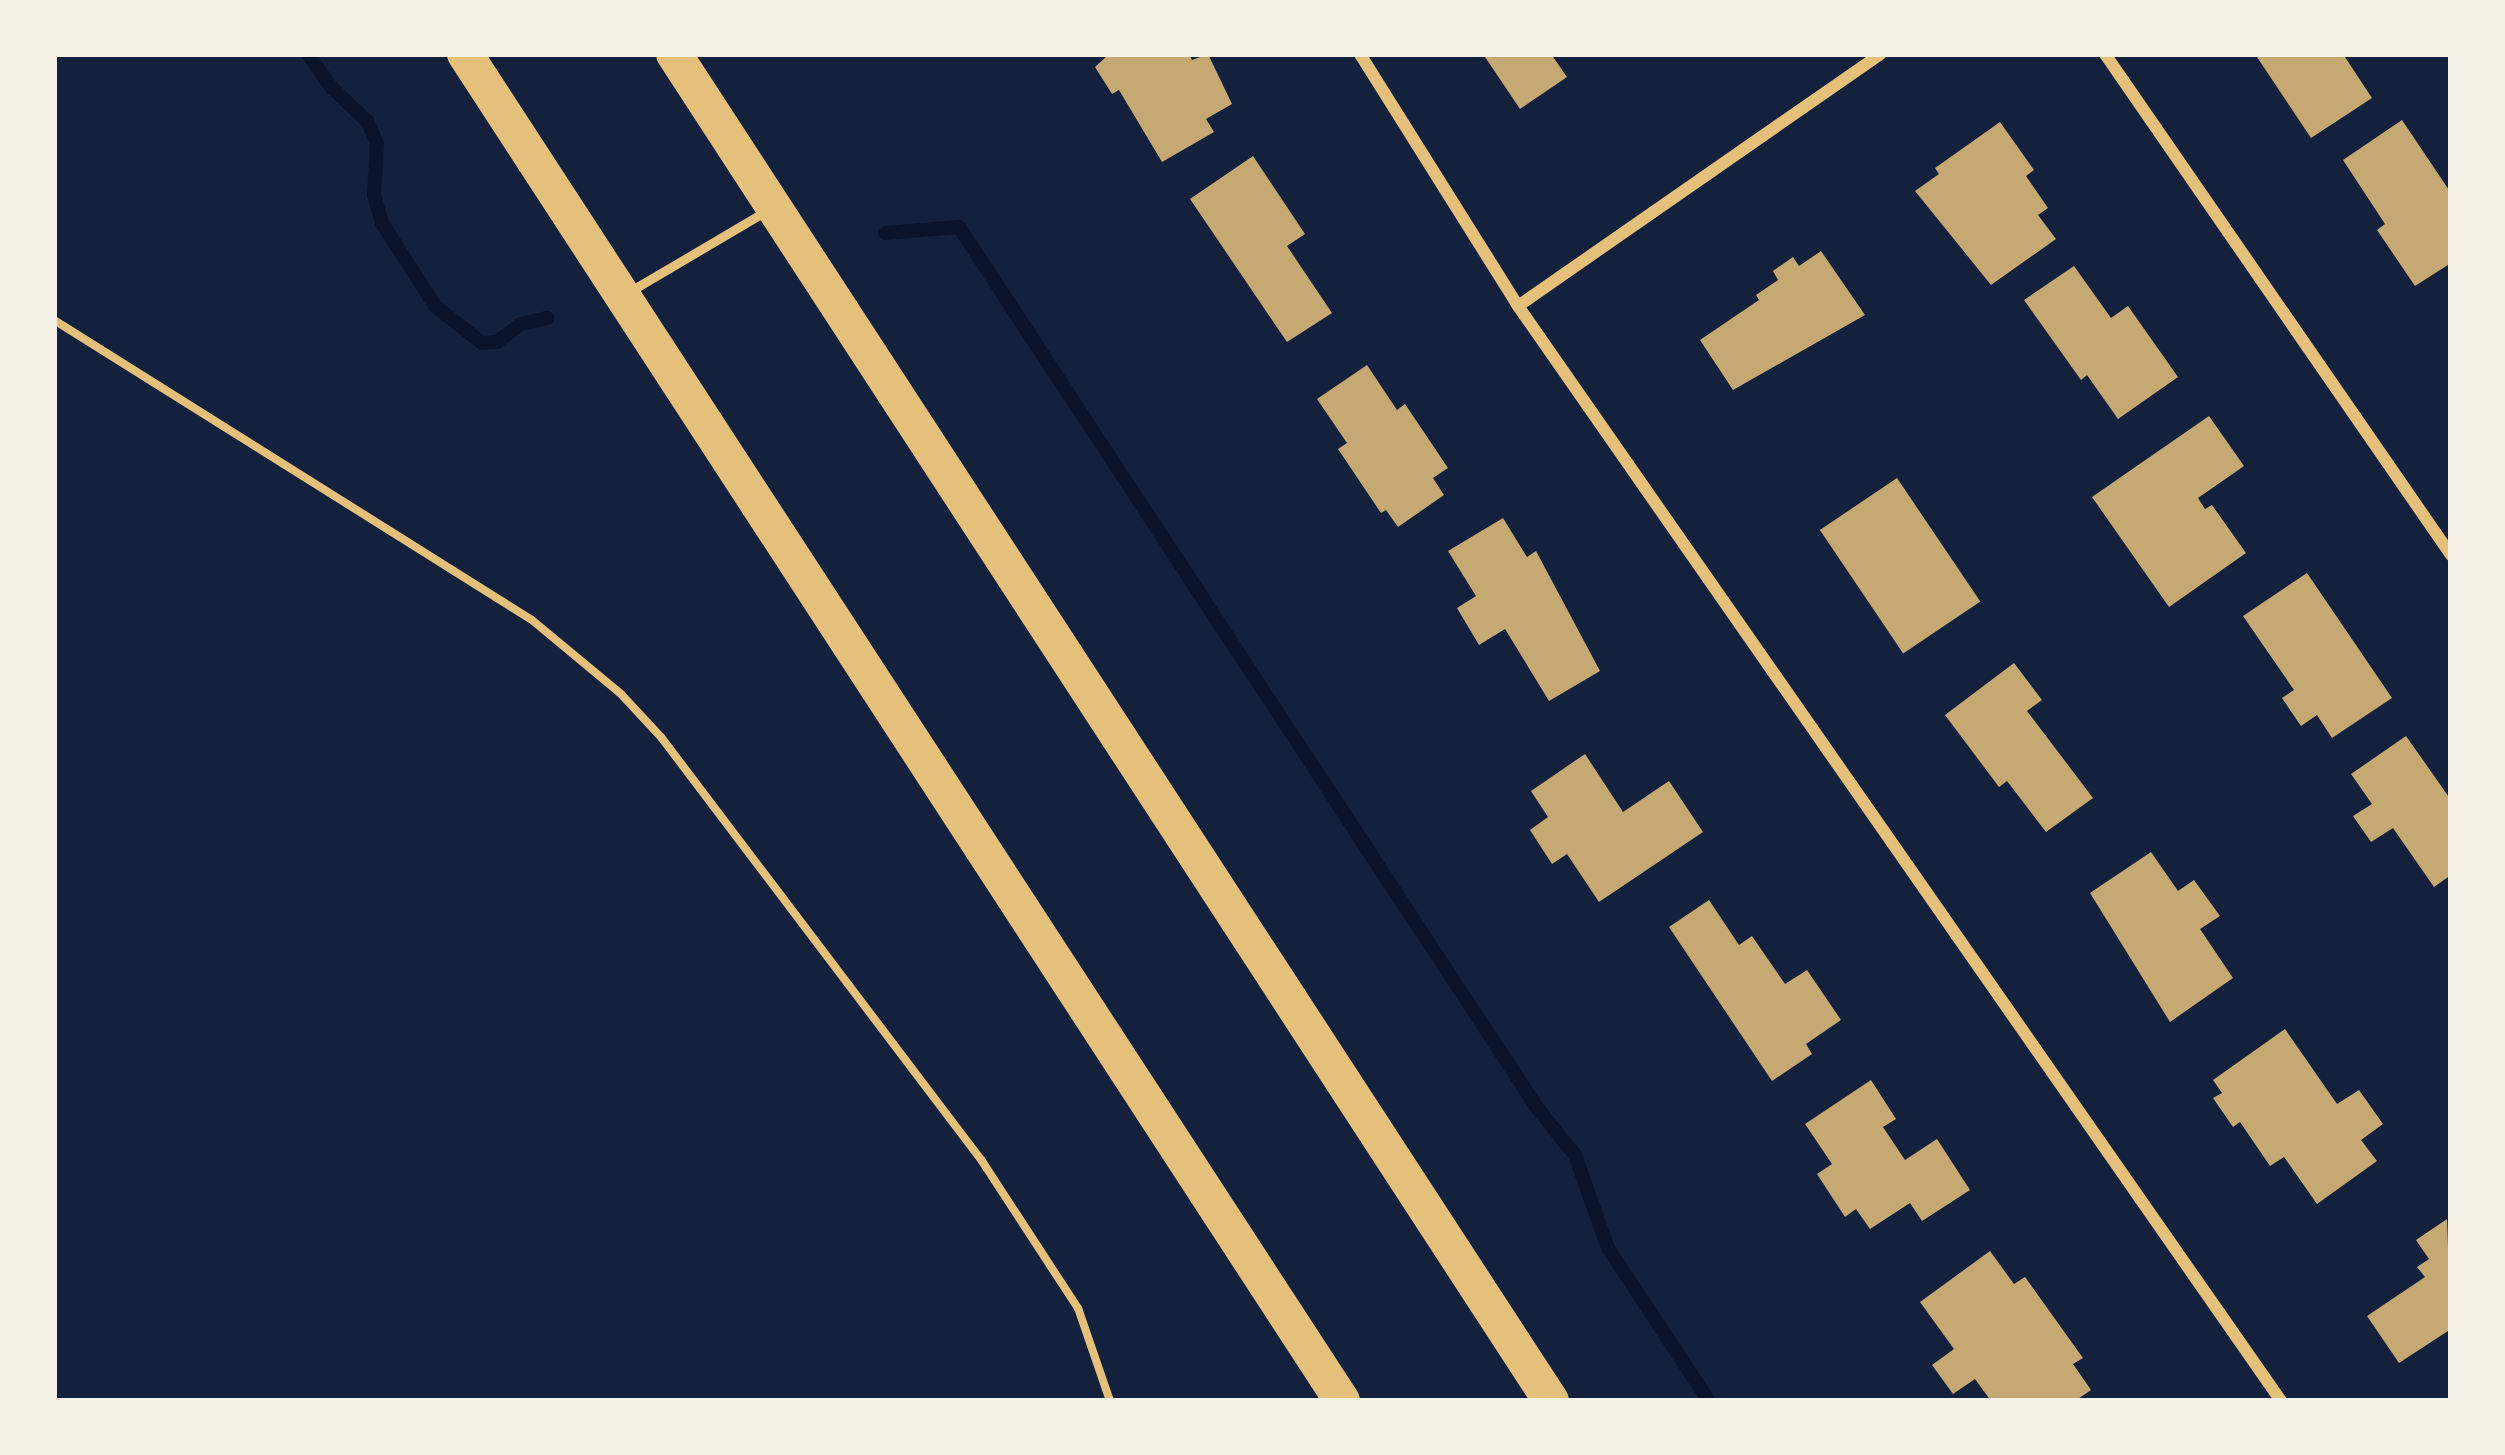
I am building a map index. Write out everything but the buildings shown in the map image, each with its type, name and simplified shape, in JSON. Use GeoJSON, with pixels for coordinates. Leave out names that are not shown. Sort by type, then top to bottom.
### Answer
{"type":"FeatureCollection","features":[{"type":"Feature","properties":{"kind":"highway"},"geometry":{"type":"LineString","coordinates":[[465,54],[1342,1401]]}},
{"type":"Feature","properties":{"kind":"highway"},"geometry":{"type":"LineString","coordinates":[[674,54],[1551,1401]]}},
{"type":"Feature","properties":{"kind":"street"},"geometry":{"type":"LineString","coordinates":[[1360,54],[1518,305],[2282,1401]]}},
{"type":"Feature","properties":{"kind":"street"},"geometry":{"type":"LineString","coordinates":[[1518,305],[1880,54]]}},
{"type":"Feature","properties":{"kind":"street"},"geometry":{"type":"LineString","coordinates":[[2105,54],[2451,555]]}},
{"type":"Feature","properties":{"kind":"lane"},"geometry":{"type":"LineString","coordinates":[[623,296],[773,207]]}},
{"type":"Feature","properties":{"kind":"path"},"geometry":{"type":"LineString","coordinates":[[54,320],[532,620],[621,694],[661,737],[982,1161],[1078,1308],[1110,1401]]}},
{"type":"Feature","properties":{"kind":"waterway"},"geometry":{"type":"LineString","coordinates":[[308,54],[331,87],[368,122],[377,144],[374,195],[382,223],[435,306],[482,343],[497,342],[521,324],[547,318]]}},
{"type":"Feature","properties":{"kind":"waterway"},"geometry":{"type":"LineString","coordinates":[[885,233],[959,227],[1538,1109],[1575,1155],[1608,1248],[1709,1401]]}}]}
